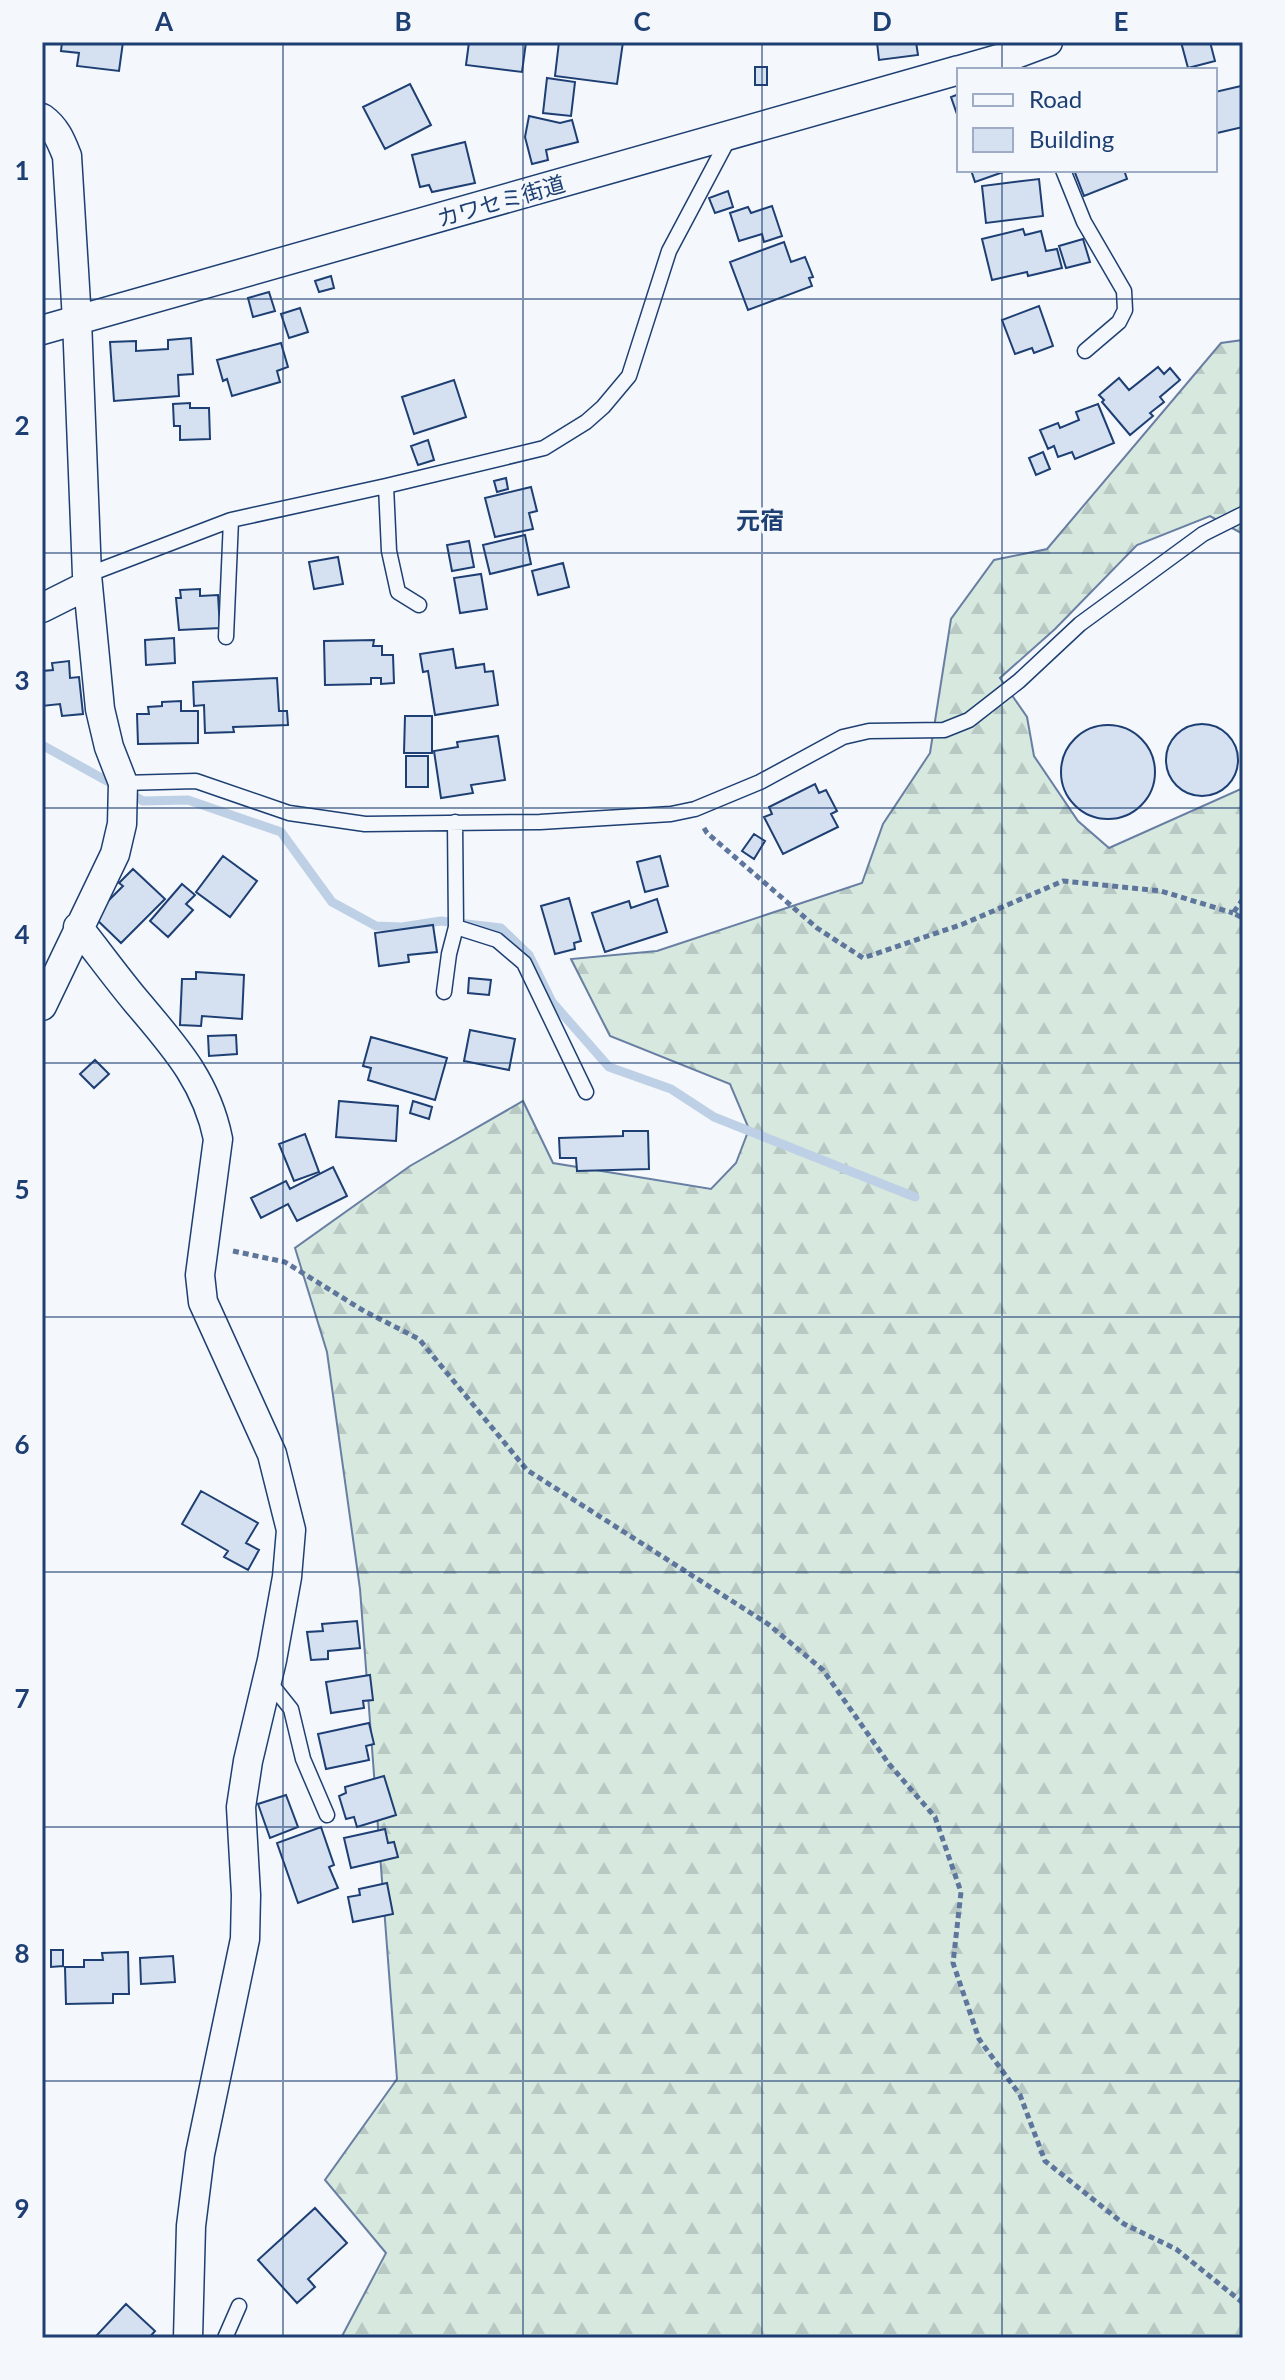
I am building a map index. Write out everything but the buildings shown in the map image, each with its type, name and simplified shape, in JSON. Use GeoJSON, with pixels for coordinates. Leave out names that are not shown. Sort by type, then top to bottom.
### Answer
{"type":"FeatureCollection","features":[{"type":"Feature","properties":{"kind":"street","name":"カワセミ街道"},"geometry":{"type":"LineString","coordinates":[[974,68],[1019,62],[1048,42]]}},
{"type":"Feature","properties":{"kind":"street","name":"カワセミ街道"},"geometry":{"type":"LineString","coordinates":[[42,330],[957,71]]}},
{"type":"Feature","properties":{"kind":"street"},"geometry":{"type":"LineString","coordinates":[[42,118],[59,136],[67,156],[88,580],[100,709],[109,747],[123,783],[122,824],[115,854],[42,1006]]}},
{"type":"Feature","properties":{"kind":"street"},"geometry":{"type":"LineString","coordinates":[[42,608],[88,580]]}},
{"type":"Feature","properties":{"kind":"street"},"geometry":{"type":"LineString","coordinates":[[78,927],[187,1062],[214,1119],[218,1139],[200,1275],[203,1302],[272,1454],[291,1530],[287,1577],[241,1807],[245,1939],[200,2154],[191,2226],[188,2338]]}},
{"type":"Feature","properties":{"kind":"lane"},"geometry":{"type":"LineString","coordinates":[[88,580],[231,520],[544,448],[586,422],[629,376],[669,251],[731,136]]}},
{"type":"Feature","properties":{"kind":"lane"},"geometry":{"type":"LineString","coordinates":[[1064,172],[1084,222],[1124,291],[1125,310],[1119,322],[1085,351]]}},
{"type":"Feature","properties":{"kind":"lane"},"geometry":{"type":"LineString","coordinates":[[386,486],[389,551],[398,592],[419,605]]}},
{"type":"Feature","properties":{"kind":"lane"},"geometry":{"type":"LineString","coordinates":[[123,783],[196,781],[289,813],[365,824],[540,822],[671,814],[695,809],[760,782],[843,737],[869,731],[944,730],[969,720],[1019,681],[1080,624],[1203,534],[1243,514]]}},
{"type":"Feature","properties":{"kind":"lane"},"geometry":{"type":"LineString","coordinates":[[226,637],[231,520]]}},
{"type":"Feature","properties":{"kind":"lane"},"geometry":{"type":"LineString","coordinates":[[444,992],[456,927],[455,822]]}},
{"type":"Feature","properties":{"kind":"lane"},"geometry":{"type":"LineString","coordinates":[[456,927],[497,940],[524,963],[586,1092]]}},
{"type":"Feature","properties":{"kind":"lane"},"geometry":{"type":"LineString","coordinates":[[267,1679],[291,1709],[303,1759],[327,1815]]}},
{"type":"Feature","properties":{"kind":"lane"},"geometry":{"type":"LineString","coordinates":[[225,2338],[239,2306]]}},
{"type":"Feature","properties":{"kind":"path"},"geometry":{"type":"LineString","coordinates":[[695,809],[707,833],[817,928],[863,958],[963,924],[1063,881],[1161,891],[1243,918]]}},
{"type":"Feature","properties":{"kind":"path"},"geometry":{"type":"LineString","coordinates":[[1233,913],[1243,899]]}},
{"type":"Feature","properties":{"kind":"path"},"geometry":{"type":"LineString","coordinates":[[204,1245],[285,1262],[364,1311],[419,1339],[527,1470],[768,1624],[823,1670],[889,1764],[935,1817],[961,1892],[953,1963],[979,2039],[1020,2095],[1045,2161],[1124,2224],[1176,2249],[1243,2303]]}},
{"type":"Feature","properties":{"kind":"green space"},"geometry":{"type":"Polygon","coordinates":[[[1243,340],[1243,534],[1210,516],[1137,545],[1055,629],[1000,678],[1027,717],[1034,756],[1078,821],[1109,848],[1243,788],[1243,2338],[341,2338],[386,2253],[325,2180],[397,2079],[360,1589],[327,1352],[295,1248],[410,1166],[523,1101],[553,1163],[711,1189],[736,1163],[749,1129],[730,1084],[610,1036],[571,959],[657,951],[862,883],[883,824],[930,753],[951,619],[994,560],[1047,549],[1221,343],[1243,340]]]}},
{"type":"Feature","properties":{"kind":"waterway"},"geometry":{"type":"LineString","coordinates":[[42,745],[143,801],[188,800],[281,832],[332,902],[376,926],[402,927],[441,921],[501,928],[529,955],[552,1002],[609,1067],[671,1089],[714,1117],[915,1197]]}},
{"type":"Feature","properties":{"kind":"district","name":"元宿"},"geometry":{"type":"Point","coordinates":[760,521]}}]}
